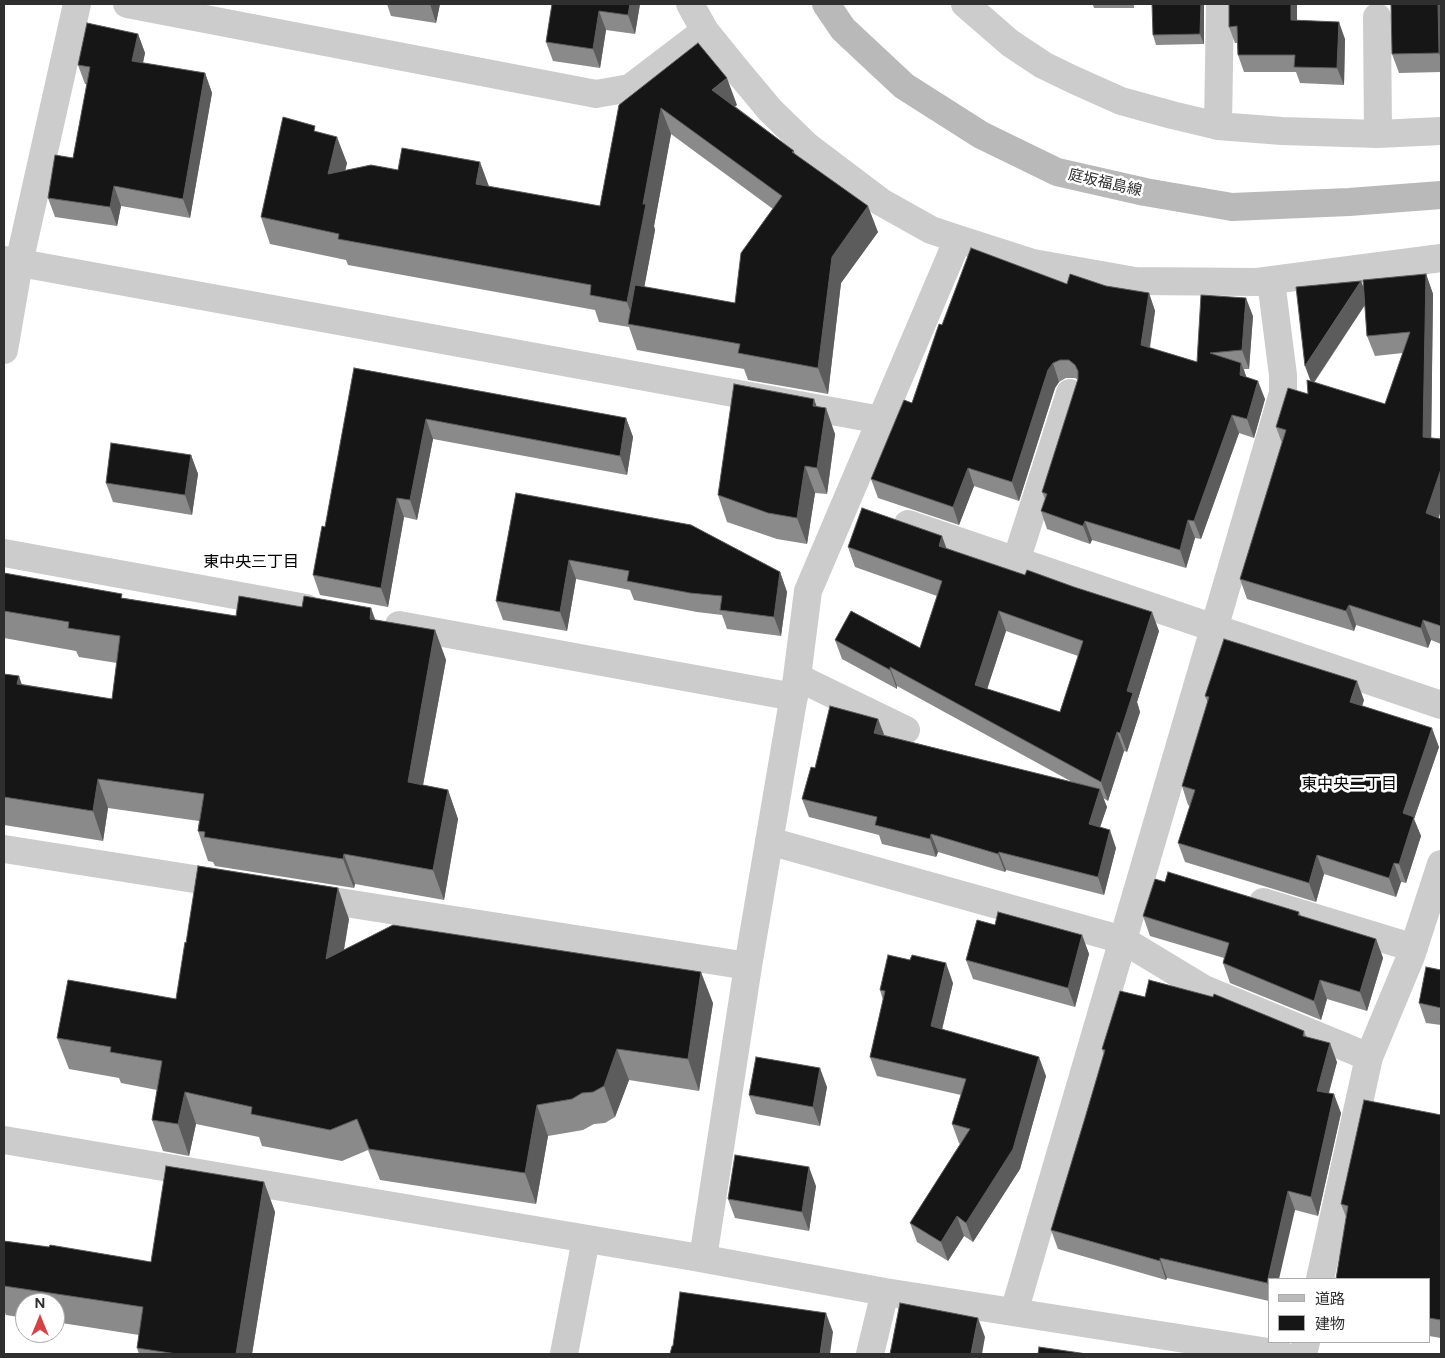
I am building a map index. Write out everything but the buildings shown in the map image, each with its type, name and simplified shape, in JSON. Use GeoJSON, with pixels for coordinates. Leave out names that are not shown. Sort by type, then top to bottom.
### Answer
{"type":"FeatureCollection","features":[{"type":"Feature","properties":{"kind":"main road","name":"庭坂福島線"},"geometry":{"type":"LineString","coordinates":[[826,4],[843,29],[904,86],[981,135],[1057,172],[1145,192],[1232,206],[1349,202],[1441,195]]}},
{"type":"Feature","properties":{"kind":"street"},"geometry":{"type":"LineString","coordinates":[[4,350],[11,261],[77,4]]}},
{"type":"Feature","properties":{"kind":"street"},"geometry":{"type":"LineString","coordinates":[[127,4],[596,94],[630,88],[705,31]]}},
{"type":"Feature","properties":{"kind":"street"},"geometry":{"type":"LineString","coordinates":[[690,4],[705,31],[770,110],[807,146],[880,202],[931,230],[1033,264],[1135,281],[1257,282],[1441,258]]}},
{"type":"Feature","properties":{"kind":"street"},"geometry":{"type":"LineString","coordinates":[[965,4],[1010,43],[1043,65],[1121,100],[1172,115],[1218,126],[1282,131],[1378,134],[1441,131]]}},
{"type":"Feature","properties":{"kind":"street"},"geometry":{"type":"LineString","coordinates":[[1218,126],[1220,4]]}},
{"type":"Feature","properties":{"kind":"street"},"geometry":{"type":"LineString","coordinates":[[1377,17],[1378,134]]}},
{"type":"Feature","properties":{"kind":"street"},"geometry":{"type":"LineString","coordinates":[[703,1258],[748,966],[796,687],[808,591],[864,509],[882,420],[958,239]]}},
{"type":"Feature","properties":{"kind":"street"},"geometry":{"type":"LineString","coordinates":[[11,261],[882,420]]}},
{"type":"Feature","properties":{"kind":"street"},"geometry":{"type":"LineString","coordinates":[[1014,1312],[1283,393],[1283,375],[1270,281]]}},
{"type":"Feature","properties":{"kind":"street"},"geometry":{"type":"LineString","coordinates":[[1016,561],[1070,393]]}},
{"type":"Feature","properties":{"kind":"street"},"geometry":{"type":"LineString","coordinates":[[864,509],[1441,705]]}},
{"type":"Feature","properties":{"kind":"street"},"geometry":{"type":"LineString","coordinates":[[4,553],[326,612]]}},
{"type":"Feature","properties":{"kind":"street"},"geometry":{"type":"LineString","coordinates":[[374,620],[796,687],[906,730]]}},
{"type":"Feature","properties":{"kind":"street"},"geometry":{"type":"LineString","coordinates":[[769,841],[1123,940],[1204,989],[1369,1057]]}},
{"type":"Feature","properties":{"kind":"street"},"geometry":{"type":"LineString","coordinates":[[4,849],[258,889]]}},
{"type":"Feature","properties":{"kind":"street"},"geometry":{"type":"LineString","coordinates":[[1320,1278],[1369,1057],[1414,948],[1441,864]]}},
{"type":"Feature","properties":{"kind":"street"},"geometry":{"type":"LineString","coordinates":[[1145,866],[1172,874]]}},
{"type":"Feature","properties":{"kind":"street"},"geometry":{"type":"LineString","coordinates":[[288,894],[748,966]]}},
{"type":"Feature","properties":{"kind":"street"},"geometry":{"type":"LineString","coordinates":[[1237,894],[1414,948]]}},
{"type":"Feature","properties":{"kind":"street"},"geometry":{"type":"LineString","coordinates":[[4,1140],[703,1258],[885,1292],[1281,1354]]}},
{"type":"Feature","properties":{"kind":"street"},"geometry":{"type":"LineString","coordinates":[[564,1354],[586,1239]]}},
{"type":"Feature","properties":{"kind":"street"},"geometry":{"type":"LineString","coordinates":[[870,1354],[885,1292]]}},
{"type":"Feature","properties":{"kind":"district","name":"東中央三丁目"},"geometry":{"type":"Point","coordinates":[251,562]}},
{"type":"Feature","properties":{"kind":"district","name":"東中央二丁目"},"geometry":{"type":"Point","coordinates":[1349,784]}}]}
